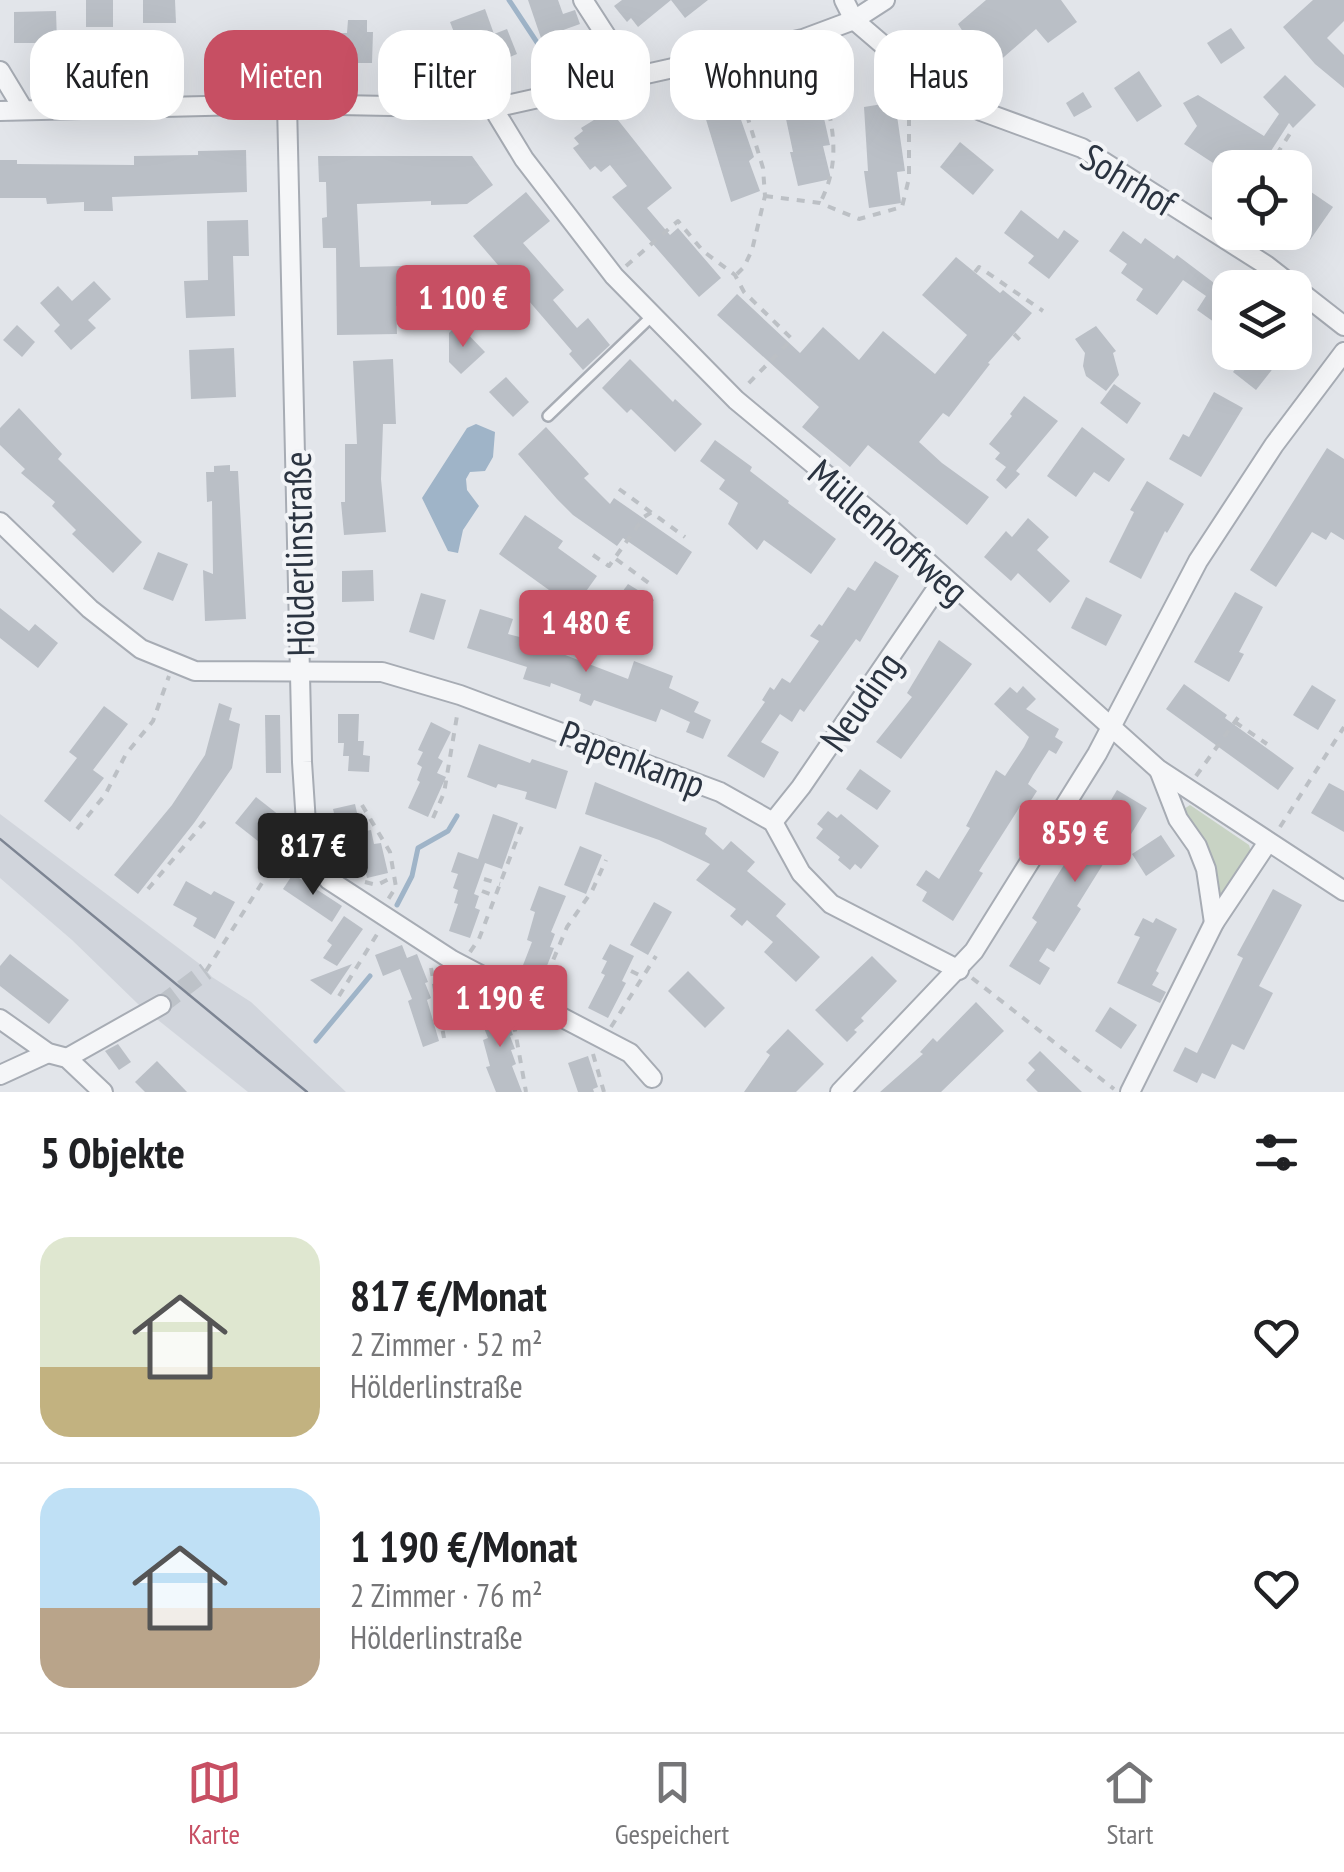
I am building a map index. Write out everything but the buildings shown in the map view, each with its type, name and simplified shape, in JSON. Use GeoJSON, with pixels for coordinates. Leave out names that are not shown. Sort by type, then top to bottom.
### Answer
{"type":"FeatureCollection","features":[{"type":"Feature","properties":{"kind":"street"},"geometry":{"type":"LineString","coordinates":[[582,0],[602,30]]}},
{"type":"Feature","properties":{"kind":"street"},"geometry":{"type":"LineString","coordinates":[[844,0],[854,20]]}},
{"type":"Feature","properties":{"kind":"street"},"geometry":{"type":"LineString","coordinates":[[828,30],[854,20],[886,0]]}},
{"type":"Feature","properties":{"kind":"street","name":"Sohrhof"},"geometry":{"type":"LineString","coordinates":[[854,20],[874,38]]}},
{"type":"Feature","properties":{"kind":"street"},"geometry":{"type":"LineString","coordinates":[[0,71],[23,109]]}},
{"type":"Feature","properties":{"kind":"street"},"geometry":{"type":"LineString","coordinates":[[0,111],[204,106]]}},
{"type":"Feature","properties":{"kind":"street","name":"Sohrhof"},"geometry":{"type":"LineString","coordinates":[[1003,119],[1082,148],[1266,265],[1344,326]]}},
{"type":"Feature","properties":{"kind":"street","name":"Hölderlinstraße"},"geometry":{"type":"LineString","coordinates":[[287,120],[308,854],[329,880],[383,916],[462,965],[630,1053],[652,1078]]}},
{"type":"Feature","properties":{"kind":"street","name":"Müllenhoffweg"},"geometry":{"type":"LineString","coordinates":[[500,120],[524,159],[614,276],[734,398],[883,522],[1158,768],[1344,891]]}},
{"type":"Feature","properties":{"kind":"street"},"geometry":{"type":"LineString","coordinates":[[840,1092],[960,970],[1097,754],[1198,561],[1274,445],[1344,352]]}},
{"type":"Feature","properties":{"kind":"street","name":"Papenkamp"},"geometry":{"type":"LineString","coordinates":[[0,522],[90,608],[141,648],[195,671],[382,672],[460,695],[720,792],[773,822]]}},
{"type":"Feature","properties":{"kind":"street","name":"Neuding"},"geometry":{"type":"LineString","coordinates":[[773,822],[944,578]]}},
{"type":"Feature","properties":{"kind":"street"},"geometry":{"type":"LineString","coordinates":[[1158,768],[1178,819],[1206,869],[1214,923]]}},
{"type":"Feature","properties":{"kind":"street"},"geometry":{"type":"LineString","coordinates":[[773,822],[802,873],[830,904],[960,970]]}},
{"type":"Feature","properties":{"kind":"street"},"geometry":{"type":"LineString","coordinates":[[1130,1092],[1214,923],[1268,842]]}},
{"type":"Feature","properties":{"kind":"street"},"geometry":{"type":"LineString","coordinates":[[67,1058],[161,1004]]}},
{"type":"Feature","properties":{"kind":"street"},"geometry":{"type":"LineString","coordinates":[[0,1020],[48,1053],[67,1058],[103,1092]]}},
{"type":"Feature","properties":{"kind":"street"},"geometry":{"type":"LineString","coordinates":[[0,1075],[48,1053]]}},
{"type":"Feature","properties":{"kind":"lane"},"geometry":{"type":"LineString","coordinates":[[548,416],[652,316]]}},
{"type":"Feature","properties":{"kind":"path"},"geometry":{"type":"LineString","coordinates":[[735,275],[752,250],[765,196],[764,168],[750,120]]}},
{"type":"Feature","properties":{"kind":"path"},"geometry":{"type":"LineString","coordinates":[[820,204],[832,179],[836,146],[830,120]]}},
{"type":"Feature","properties":{"kind":"path"},"geometry":{"type":"LineString","coordinates":[[765,196],[820,204],[859,218],[902,206],[910,165],[908,120]]}},
{"type":"Feature","properties":{"kind":"path"},"geometry":{"type":"LineString","coordinates":[[1280,150],[1291,132]]}},
{"type":"Feature","properties":{"kind":"path"},"geometry":{"type":"LineString","coordinates":[[614,276],[678,221],[703,251],[735,275],[744,292],[792,339],[734,398]]}},
{"type":"Feature","properties":{"kind":"path"},"geometry":{"type":"LineString","coordinates":[[975,272],[979,266],[1044,311]]}},
{"type":"Feature","properties":{"kind":"path"},"geometry":{"type":"LineString","coordinates":[[1014,334],[1020,341]]}},
{"type":"Feature","properties":{"kind":"path"},"geometry":{"type":"LineString","coordinates":[[620,489],[685,536]]}},
{"type":"Feature","properties":{"kind":"path"},"geometry":{"type":"LineString","coordinates":[[594,555],[609,566],[644,517],[652,512]]}},
{"type":"Feature","properties":{"kind":"path"},"geometry":{"type":"LineString","coordinates":[[616,559],[650,584]]}},
{"type":"Feature","properties":{"kind":"path"},"geometry":{"type":"LineString","coordinates":[[78,829],[105,795],[126,754],[153,721],[175,662]]}},
{"type":"Feature","properties":{"kind":"path"},"geometry":{"type":"LineString","coordinates":[[432,818],[444,793],[460,695]]}},
{"type":"Feature","properties":{"kind":"path"},"geometry":{"type":"LineString","coordinates":[[1188,788],[1242,712]]}},
{"type":"Feature","properties":{"kind":"path"},"geometry":{"type":"LineString","coordinates":[[1235,722],[1267,744]]}},
{"type":"Feature","properties":{"kind":"path"},"geometry":{"type":"LineString","coordinates":[[1268,842],[1344,727]]}},
{"type":"Feature","properties":{"kind":"path"},"geometry":{"type":"LineString","coordinates":[[339,996],[396,887],[390,852],[362,805]]}},
{"type":"Feature","properties":{"kind":"path"},"geometry":{"type":"LineString","coordinates":[[148,888],[208,820]]}},
{"type":"Feature","properties":{"kind":"path"},"geometry":{"type":"LineString","coordinates":[[462,965],[479,939],[522,826]]}},
{"type":"Feature","properties":{"kind":"path"},"geometry":{"type":"LineString","coordinates":[[343,860],[362,882],[377,885],[393,877]]}},
{"type":"Feature","properties":{"kind":"path"},"geometry":{"type":"LineString","coordinates":[[530,1001],[551,970],[570,922],[592,891],[606,860]]}},
{"type":"Feature","properties":{"kind":"path"},"geometry":{"type":"LineString","coordinates":[[206,971],[266,876],[279,866]]}},
{"type":"Feature","properties":{"kind":"path"},"geometry":{"type":"LineString","coordinates":[[484,878],[500,884]]}},
{"type":"Feature","properties":{"kind":"path"},"geometry":{"type":"LineString","coordinates":[[482,891],[495,896]]}},
{"type":"Feature","properties":{"kind":"path"},"geometry":{"type":"LineString","coordinates":[[482,906],[490,909]]}},
{"type":"Feature","properties":{"kind":"path"},"geometry":{"type":"LineString","coordinates":[[562,918],[570,922]]}},
{"type":"Feature","properties":{"kind":"path"},"geometry":{"type":"LineString","coordinates":[[427,944],[444,1038]]}},
{"type":"Feature","properties":{"kind":"path"},"geometry":{"type":"LineString","coordinates":[[603,1040],[656,956]]}},
{"type":"Feature","properties":{"kind":"path"},"geometry":{"type":"LineString","coordinates":[[631,970],[643,977]]}},
{"type":"Feature","properties":{"kind":"path"},"geometry":{"type":"LineString","coordinates":[[960,970],[1120,1092]]}},
{"type":"Feature","properties":{"kind":"path"},"geometry":{"type":"LineString","coordinates":[[629,983],[636,988]]}},
{"type":"Feature","properties":{"kind":"path"},"geometry":{"type":"LineString","coordinates":[[506,988],[526,1092]]}},
{"type":"Feature","properties":{"kind":"path"},"geometry":{"type":"LineString","coordinates":[[623,995],[630,998]]}},
{"type":"Feature","properties":{"kind":"path"},"geometry":{"type":"LineString","coordinates":[[584,1029],[604,1092]]}},
{"type":"Feature","properties":{"kind":"shaded area"},"geometry":{"type":"Polygon","coordinates":[[[0,814],[212,977],[251,1002],[346,1092],[248,1092],[138,1004],[0,878],[0,814]]]}},
{"type":"Feature","properties":{"kind":"green space"},"geometry":{"type":"Polygon","coordinates":[[[1190,805],[1249,845],[1251,852],[1219,898],[1181,811],[1190,805]]]}},
{"type":"Feature","properties":{"kind":"water"},"geometry":{"type":"Polygon","coordinates":[[[476,424],[495,432],[493,457],[485,471],[470,472],[466,479],[467,490],[479,506],[463,530],[458,553],[448,551],[422,498],[467,428],[476,424]]]}},
{"type":"Feature","properties":{"kind":"waterway"},"geometry":{"type":"LineString","coordinates":[[509,0],[531,33]]}},
{"type":"Feature","properties":{"kind":"waterway"},"geometry":{"type":"LineString","coordinates":[[397,905],[412,876],[418,848],[448,831],[457,816]]}},
{"type":"Feature","properties":{"kind":"waterway"},"geometry":{"type":"LineString","coordinates":[[316,1041],[370,976]]}},
{"type":"Feature","properties":{"kind":"tunnel"},"geometry":{"type":"LineString","coordinates":[[161,1005],[206,971]]}},
{"type":"Feature","properties":{"kind":"tram line"},"geometry":{"type":"LineString","coordinates":[[0,839],[307,1092]]}}]}
